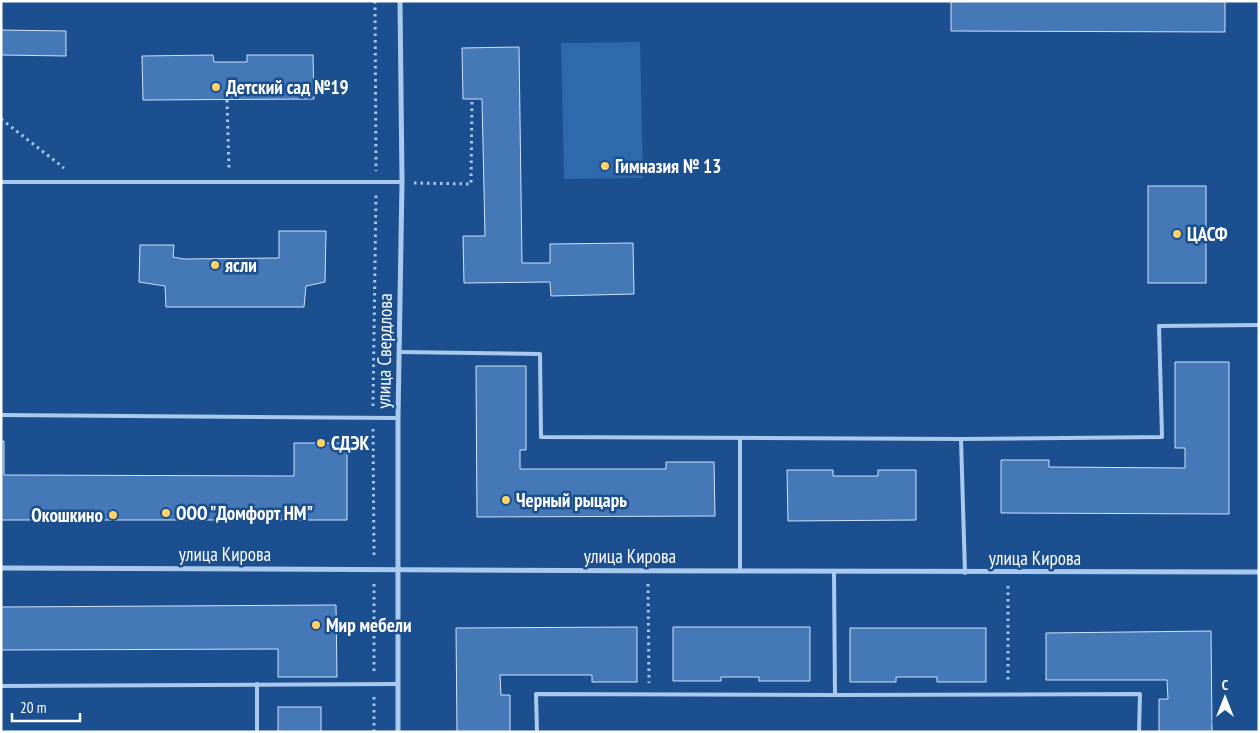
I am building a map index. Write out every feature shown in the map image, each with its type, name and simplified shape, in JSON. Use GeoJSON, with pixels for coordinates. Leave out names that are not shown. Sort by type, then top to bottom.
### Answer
{"type":"FeatureCollection","features":[{"type":"Feature","properties":{"kind":"street","name":"улица Свердлова"},"geometry":{"type":"LineString","coordinates":[[398,732],[398,418],[402,182],[400,1]]}},
{"type":"Feature","properties":{"kind":"street","name":"улица Кирова"},"geometry":{"type":"LineString","coordinates":[[1,568],[965,573],[1259,572]]}},
{"type":"Feature","properties":{"kind":"lane"},"geometry":{"type":"LineString","coordinates":[[1,182],[402,182]]}},
{"type":"Feature","properties":{"kind":"lane"},"geometry":{"type":"LineString","coordinates":[[399,352],[540,354],[541,437],[962,439],[1162,437],[1159,326],[1259,325]]}},
{"type":"Feature","properties":{"kind":"lane"},"geometry":{"type":"LineString","coordinates":[[1,415],[398,418]]}},
{"type":"Feature","properties":{"kind":"lane"},"geometry":{"type":"LineString","coordinates":[[740,438],[740,572]]}},
{"type":"Feature","properties":{"kind":"lane"},"geometry":{"type":"LineString","coordinates":[[962,439],[965,573]]}},
{"type":"Feature","properties":{"kind":"lane"},"geometry":{"type":"LineString","coordinates":[[834,572],[835,695]]}},
{"type":"Feature","properties":{"kind":"lane"},"geometry":{"type":"LineString","coordinates":[[257,684],[257,732]]}},
{"type":"Feature","properties":{"kind":"lane"},"geometry":{"type":"LineString","coordinates":[[1,686],[398,684]]}},
{"type":"Feature","properties":{"kind":"lane"},"geometry":{"type":"LineString","coordinates":[[537,732],[536,694],[1140,694],[1139,732]]}},
{"type":"Feature","properties":{"kind":"path"},"geometry":{"type":"LineString","coordinates":[[374,1],[376,182],[373,418],[374,732]]}},
{"type":"Feature","properties":{"kind":"path"},"geometry":{"type":"LineString","coordinates":[[402,182],[472,184],[472,99]]}},
{"type":"Feature","properties":{"kind":"path"},"geometry":{"type":"LineString","coordinates":[[228,100],[230,182]]}},
{"type":"Feature","properties":{"kind":"path"},"geometry":{"type":"LineString","coordinates":[[1,119],[81,182]]}},
{"type":"Feature","properties":{"kind":"path"},"geometry":{"type":"LineString","coordinates":[[648,571],[649,694]]}},
{"type":"Feature","properties":{"kind":"path"},"geometry":{"type":"LineString","coordinates":[[1008,573],[1008,694]]}},
{"type":"Feature","properties":{"kind":"shaded area"},"geometry":{"type":"Polygon","coordinates":[[[640,42],[643,178],[564,179],[561,43],[640,42]]]}},
{"type":"Feature","properties":{"kind":"building"},"geometry":{"type":"Polygon","coordinates":[[[951,1],[1225,1],[1225,32],[951,31],[951,1]]]}},
{"type":"Feature","properties":{"kind":"building"},"geometry":{"type":"Polygon","coordinates":[[[1,30],[66,31],[66,56],[1,55],[1,30]]]}},
{"type":"Feature","properties":{"kind":"building"},"geometry":{"type":"Polygon","coordinates":[[[519,47],[522,263],[550,263],[550,244],[633,243],[634,294],[551,296],[550,282],[464,283],[463,236],[485,236],[482,99],[463,99],[462,48],[519,47]]]}},
{"type":"Feature","properties":{"kind":"building"},"geometry":{"type":"Polygon","coordinates":[[[213,55],[214,62],[247,62],[247,55],[313,55],[314,99],[143,100],[142,56],[213,55]]]}},
{"type":"Feature","properties":{"kind":"building","name":"ЦАСФ"},"geometry":{"type":"Polygon","coordinates":[[[1148,186],[1206,186],[1206,283],[1148,283],[1148,186]]]}},
{"type":"Feature","properties":{"kind":"building"},"geometry":{"type":"Polygon","coordinates":[[[279,231],[326,231],[325,282],[306,286],[304,307],[166,307],[165,286],[139,282],[140,245],[174,245],[173,257],[184,259],[279,258],[279,231]]]}},
{"type":"Feature","properties":{"kind":"building"},"geometry":{"type":"Polygon","coordinates":[[[1175,362],[1229,362],[1229,514],[1001,513],[1001,460],[1049,460],[1049,467],[1185,468],[1185,448],[1175,448],[1175,362]]]}},
{"type":"Feature","properties":{"kind":"building"},"geometry":{"type":"Polygon","coordinates":[[[476,366],[526,366],[526,450],[520,450],[520,469],[666,469],[666,462],[714,462],[715,516],[477,517],[476,366]]]}},
{"type":"Feature","properties":{"kind":"building"},"geometry":{"type":"Polygon","coordinates":[[[1,441],[4,441],[4,475],[294,476],[294,443],[347,443],[347,520],[1,520],[1,441]]]}},
{"type":"Feature","properties":{"kind":"building"},"geometry":{"type":"Polygon","coordinates":[[[787,470],[833,470],[833,476],[878,476],[878,470],[916,470],[916,520],[788,521],[787,470]]]}},
{"type":"Feature","properties":{"kind":"building"},"geometry":{"type":"Polygon","coordinates":[[[336,605],[337,677],[278,677],[278,649],[1,650],[1,607],[336,605]]]}},
{"type":"Feature","properties":{"kind":"building"},"geometry":{"type":"Polygon","coordinates":[[[637,627],[637,682],[592,682],[592,675],[500,675],[501,695],[510,695],[510,732],[457,732],[456,628],[637,627]]]}},
{"type":"Feature","properties":{"kind":"building"},"geometry":{"type":"Polygon","coordinates":[[[673,627],[810,627],[810,681],[759,681],[759,677],[721,677],[721,681],[673,681],[673,627]]]}},
{"type":"Feature","properties":{"kind":"building"},"geometry":{"type":"Polygon","coordinates":[[[850,628],[986,628],[986,682],[937,682],[937,677],[896,677],[896,682],[850,682],[850,628]]]}},
{"type":"Feature","properties":{"kind":"building"},"geometry":{"type":"Polygon","coordinates":[[[1211,631],[1212,732],[1159,732],[1159,699],[1168,699],[1167,680],[1046,680],[1046,633],[1211,631]]]}},
{"type":"Feature","properties":{"kind":"building"},"geometry":{"type":"Polygon","coordinates":[[[278,707],[321,707],[321,732],[278,732],[278,707]]]}},
{"type":"Feature","properties":{"kind":"place","name":"Детский сад №19"},"geometry":{"type":"Point","coordinates":[216,87]}},
{"type":"Feature","properties":{"kind":"place","name":"Гимназия № 13"},"geometry":{"type":"Point","coordinates":[605,166]}},
{"type":"Feature","properties":{"kind":"place","name":"ЦАСФ"},"geometry":{"type":"Point","coordinates":[1177,234]}},
{"type":"Feature","properties":{"kind":"place","name":"ясли"},"geometry":{"type":"Point","coordinates":[215,265]}},
{"type":"Feature","properties":{"kind":"place","name":"СДЭК"},"geometry":{"type":"Point","coordinates":[321,443]}},
{"type":"Feature","properties":{"kind":"place","name":"Черный рыцарь"},"geometry":{"type":"Point","coordinates":[506,500]}},
{"type":"Feature","properties":{"kind":"place","name":"ООО \"Домфорт НМ\""},"geometry":{"type":"Point","coordinates":[166,513]}},
{"type":"Feature","properties":{"kind":"place","name":"Окошкино"},"geometry":{"type":"Point","coordinates":[113,515]}},
{"type":"Feature","properties":{"kind":"place","name":"Мир мебели"},"geometry":{"type":"Point","coordinates":[316,625]}}]}
